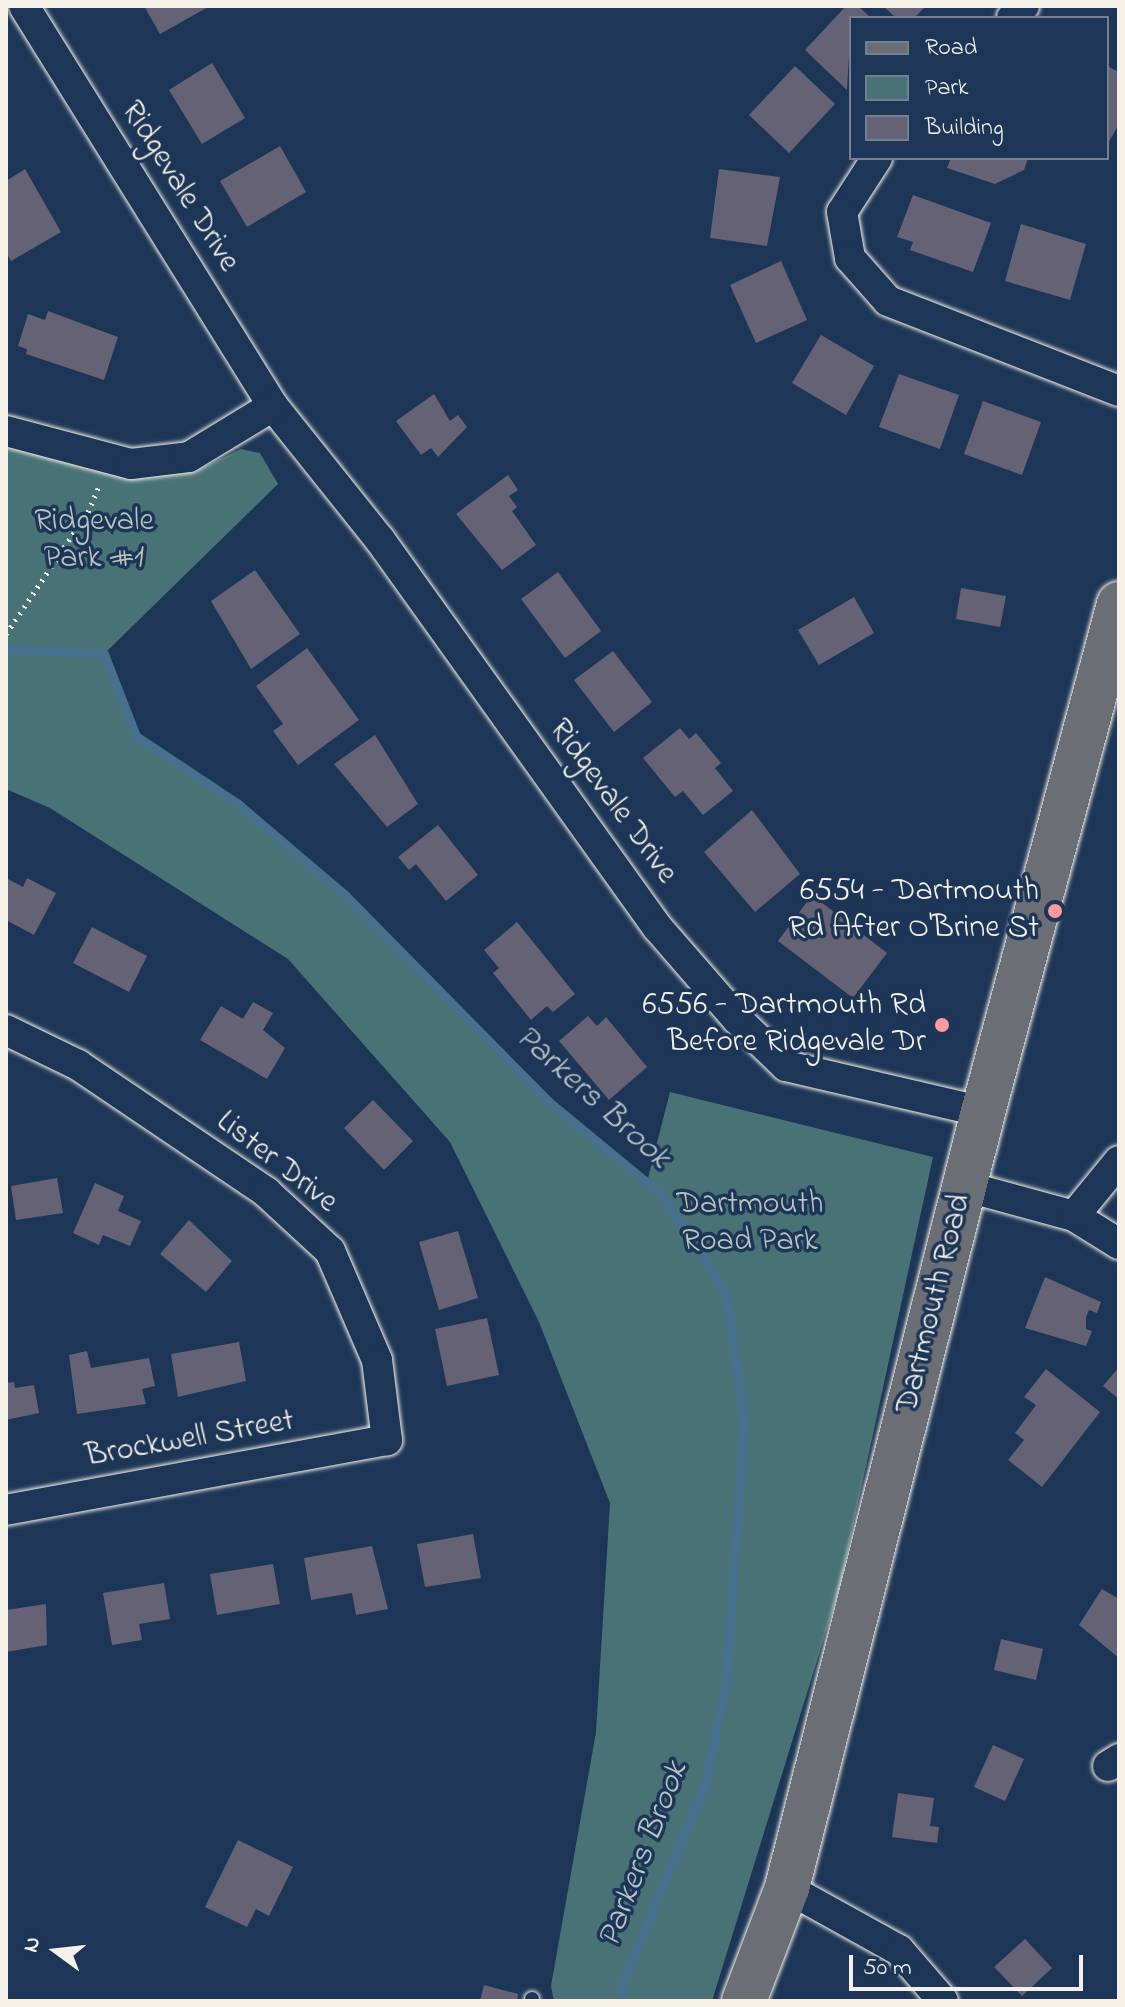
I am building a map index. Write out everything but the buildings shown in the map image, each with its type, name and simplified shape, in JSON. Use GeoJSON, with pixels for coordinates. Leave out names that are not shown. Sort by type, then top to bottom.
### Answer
{"type":"FeatureCollection","features":[{"type":"Feature","properties":{"kind":"main road","name":"Dartmouth Road"},"geometry":{"type":"LineString","coordinates":[[744,2001],[787,1888],[983,1112],[1119,604]]}},
{"type":"Feature","properties":{"kind":"street","name":"Ridgevale Drive"},"geometry":{"type":"LineString","coordinates":[[24,6],[273,406],[380,540],[658,928],[737,1019],[786,1066],[983,1112]]}},
{"type":"Feature","properties":{"kind":"street"},"geometry":{"type":"LineString","coordinates":[[876,160],[842,212],[850,258],[888,301],[1119,391]]}},
{"type":"Feature","properties":{"kind":"street"},"geometry":{"type":"LineString","coordinates":[[6,431],[131,464],[189,457],[273,406]]}},
{"type":"Feature","properties":{"kind":"street","name":"Lister Drive"},"geometry":{"type":"LineString","coordinates":[[6,1030],[78,1065],[266,1192],[330,1251],[377,1360],[387,1440]]}},
{"type":"Feature","properties":{"kind":"street"},"geometry":{"type":"LineString","coordinates":[[1074,1216],[1119,1161]]}},
{"type":"Feature","properties":{"kind":"street"},"geometry":{"type":"LineString","coordinates":[[964,1186],[1074,1216],[1119,1244]]}},
{"type":"Feature","properties":{"kind":"street","name":"Brockwell Street"},"geometry":{"type":"LineString","coordinates":[[6,1510],[387,1440]]}},
{"type":"Feature","properties":{"kind":"street"},"geometry":{"type":"LineString","coordinates":[[787,1888],[899,1950],[943,2001]]}},
{"type":"Feature","properties":{"kind":"path"},"geometry":{"type":"LineString","coordinates":[[6,634],[88,512],[110,459]]}},
{"type":"Feature","properties":{"kind":"green space"},"geometry":{"type":"Polygon","coordinates":[[[14,434],[194,472],[241,449],[260,453],[278,484],[104,654],[136,736],[237,803],[328,881],[548,1101],[647,1182],[670,1092],[933,1157],[840,1586],[712,2001],[554,2001],[551,1986],[596,1732],[610,1503],[539,1322],[450,1142],[288,959],[50,808],[6,789],[6,453],[14,434]]]}},
{"type":"Feature","properties":{"kind":"waterway","name":"Parkers Brook"},"geometry":{"type":"LineString","coordinates":[[6,649],[104,654],[136,736],[237,803],[344,894],[548,1101],[662,1195],[725,1291],[744,1418],[726,1681],[705,1784],[623,1981],[621,2001]]}},
{"type":"Feature","properties":{"kind":"place","name":"6554 - Dartmouth Rd After O'Brine St"},"geometry":{"type":"Point","coordinates":[1055,911]}},
{"type":"Feature","properties":{"kind":"place","name":"6556 - Dartmouth Rd Before Ridgevale Dr"},"geometry":{"type":"Point","coordinates":[942,1025]}},
{"type":"Feature","properties":{"kind":"park label","name":"Ridgevale Park #1"},"geometry":{"type":"Point","coordinates":[94,542]}},
{"type":"Feature","properties":{"kind":"park label","name":"Dartmouth Road Park"},"geometry":{"type":"Point","coordinates":[750,1224]}}]}
